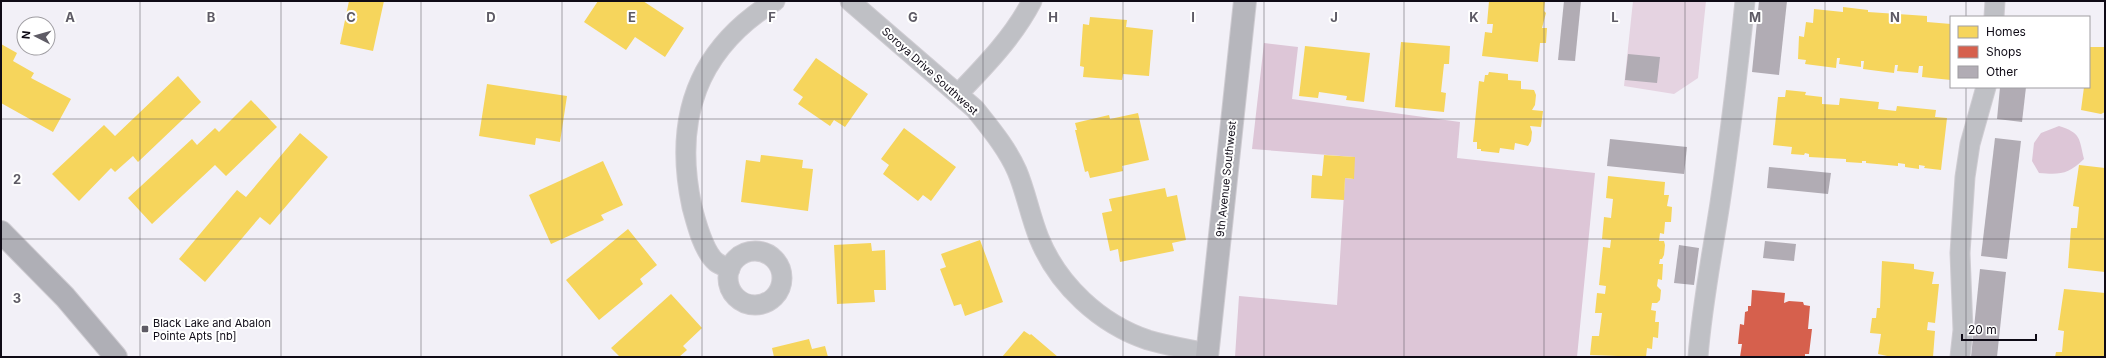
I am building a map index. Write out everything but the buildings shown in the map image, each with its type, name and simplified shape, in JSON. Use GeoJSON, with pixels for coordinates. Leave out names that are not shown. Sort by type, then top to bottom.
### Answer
{"type":"FeatureCollection","features":[{"type":"Feature","properties":{"kind":"main road"},"geometry":{"type":"LineString","coordinates":[[1,232],[65,298],[116,357]]}},
{"type":"Feature","properties":{"kind":"street"},"geometry":{"type":"LineString","coordinates":[[730,269],[716,262],[709,252],[696,225],[684,157],[690,109],[704,75],[716,54],[740,26],[775,1]]}},
{"type":"Feature","properties":{"kind":"street","name":"Soroya Drive Southwest"},"geometry":{"type":"LineString","coordinates":[[850,1],[975,109],[1008,153],[1018,173],[1039,239],[1052,264],[1069,287],[1084,302],[1111,323],[1148,339],[1207,355]]}},
{"type":"Feature","properties":{"kind":"street"},"geometry":{"type":"LineString","coordinates":[[958,94],[990,61],[1016,28],[1032,1]]}},
{"type":"Feature","properties":{"kind":"street","name":"9th Avenue Southwest"},"geometry":{"type":"LineString","coordinates":[[1207,355],[1245,1]]}},
{"type":"Feature","properties":{"kind":"street"},"geometry":{"type":"LineString","coordinates":[[1698,357],[1706,291],[1737,79],[1745,1]]}},
{"type":"Feature","properties":{"kind":"street"},"geometry":{"type":"LineString","coordinates":[[1994,16],[1995,1]]}},
{"type":"Feature","properties":{"kind":"street"},"geometry":{"type":"LineString","coordinates":[[1960,357],[1963,330],[1960,253],[1965,178],[1970,144],[1986,88]]}},
{"type":"Feature","properties":{"kind":"shaded area"},"geometry":{"type":"Polygon","coordinates":[[[1633,1],[1706,1],[1698,78],[1674,94],[1624,86],[1633,1]]]}},
{"type":"Feature","properties":{"kind":"shaded area"},"geometry":{"type":"Polygon","coordinates":[[[1264,43],[1298,47],[1292,99],[1460,122],[1457,158],[1595,173],[1577,357],[1235,357],[1239,296],[1337,305],[1345,178],[1353,179],[1354,157],[1252,149],[1264,43]]]}},
{"type":"Feature","properties":{"kind":"shaded area"},"geometry":{"type":"Polygon","coordinates":[[[2059,126],[2071,131],[2078,137],[2084,159],[2069,171],[2053,174],[2039,173],[2032,161],[2034,143],[2041,133],[2059,126]]]}},
{"type":"Feature","properties":{"kind":"place","name":"Black Lake and Abalon Pointe Apts [nb]"},"geometry":{"type":"Point","coordinates":[145,329]}}]}
